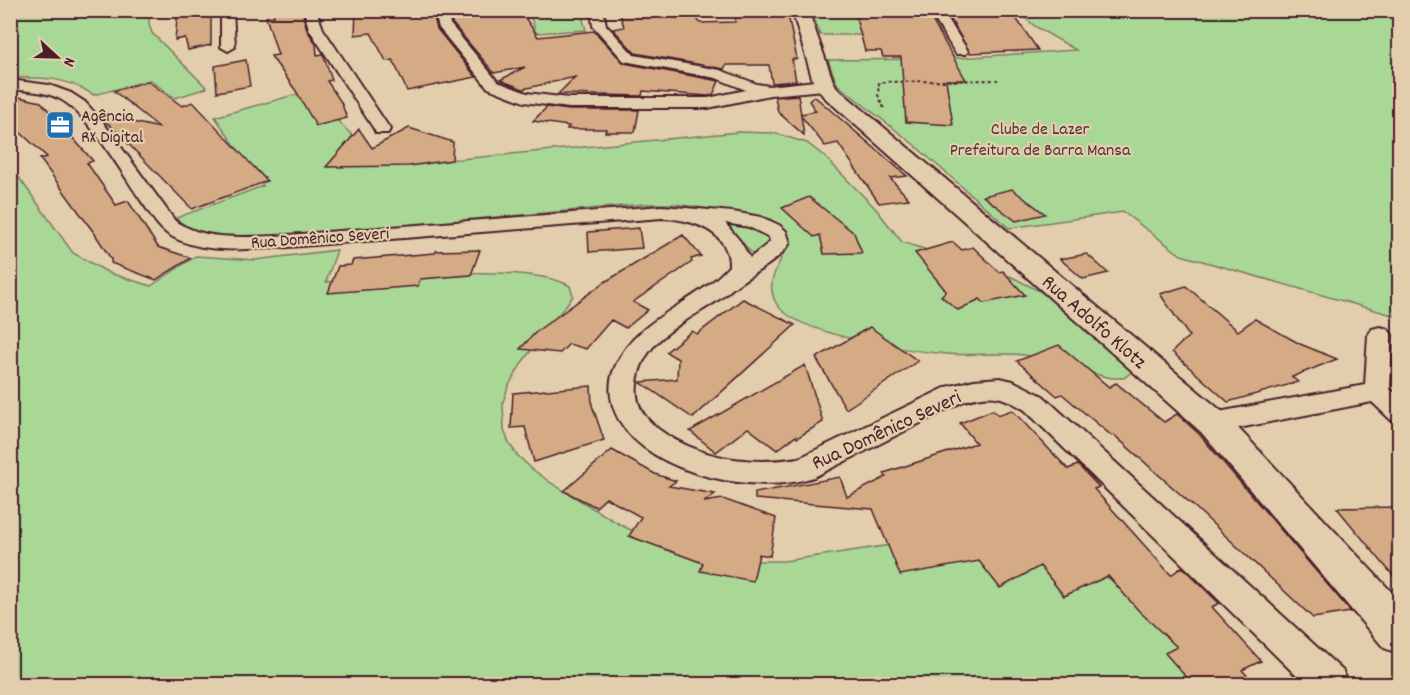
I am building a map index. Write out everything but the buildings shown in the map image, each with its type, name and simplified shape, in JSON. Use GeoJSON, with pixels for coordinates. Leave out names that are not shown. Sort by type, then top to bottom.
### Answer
{"type":"FeatureCollection","features":[{"type":"Feature","properties":{"kind":"street"},"geometry":{"type":"LineString","coordinates":[[227,10],[228,47]]}},
{"type":"Feature","properties":{"kind":"street"},"geometry":{"type":"LineString","coordinates":[[310,10],[316,29],[382,129]]}},
{"type":"Feature","properties":{"kind":"street"},"geometry":{"type":"LineString","coordinates":[[440,10],[444,25],[493,85],[515,94],[552,102],[708,103],[770,90],[824,85]]}},
{"type":"Feature","properties":{"kind":"street"},"geometry":{"type":"LineString","coordinates":[[597,10],[600,26],[616,46],[629,57],[720,74],[756,88],[770,90]]}},
{"type":"Feature","properties":{"kind":"street","name":"Rua Adolfo Klotz"},"geometry":{"type":"LineString","coordinates":[[800,10],[824,85],[830,92],[1213,423],[1400,633]]}},
{"type":"Feature","properties":{"kind":"street"},"geometry":{"type":"LineString","coordinates":[[935,10],[962,51]]}},
{"type":"Feature","properties":{"kind":"street"},"geometry":{"type":"LineString","coordinates":[[736,97],[747,89],[741,82]]}},
{"type":"Feature","properties":{"kind":"street","name":"Rua Domênico Severi"},"geometry":{"type":"LineString","coordinates":[[10,84],[44,88],[66,96],[79,105],[96,124],[168,225],[181,234],[201,239],[267,242],[651,213],[698,215],[759,224],[772,229],[779,235],[780,243],[773,252],[658,327],[642,343],[628,364],[622,388],[623,400],[633,420],[659,443],[684,456],[714,466],[749,473],[786,472],[804,469],[956,394],[986,388],[1013,390],[1035,403],[1330,684]]}},
{"type":"Feature","properties":{"kind":"street","name":"Rua Domênico Severi"},"geometry":{"type":"LineString","coordinates":[[698,215],[720,227],[738,253],[740,267],[723,285]]}},
{"type":"Feature","properties":{"kind":"street"},"geometry":{"type":"LineString","coordinates":[[1377,392],[1380,335]]}},
{"type":"Feature","properties":{"kind":"street"},"geometry":{"type":"LineString","coordinates":[[1213,423],[1377,392]]}},
{"type":"Feature","properties":{"kind":"street"},"geometry":{"type":"LineString","coordinates":[[1377,392],[1400,413]]}},
{"type":"Feature","properties":{"kind":"path"},"geometry":{"type":"LineString","coordinates":[[884,108],[878,95],[879,82],[998,80]]}},
{"type":"Feature","properties":{"kind":"green space"},"geometry":{"type":"Polygon","coordinates":[[[10,11],[150,11],[149,24],[152,33],[207,88],[175,98],[150,80],[94,95],[64,81],[11,78],[10,11]]]}},
{"type":"Feature","properties":{"kind":"green space"},"geometry":{"type":"Polygon","coordinates":[[[529,11],[585,11],[583,20],[586,30],[536,33],[529,11]]]}},
{"type":"Feature","properties":{"kind":"green space","name":"Clube de Lazer Prefeitura de Barra Mansa"},"geometry":{"type":"Polygon","coordinates":[[[1016,11],[1399,11],[1399,317],[1181,255],[1123,212],[1009,228],[912,143],[837,84],[828,60],[943,59],[1076,50],[1036,27],[1016,11]]]}},
{"type":"Feature","properties":{"kind":"green space"},"geometry":{"type":"Polygon","coordinates":[[[813,14],[868,14],[877,35],[820,35],[813,14]]]}},
{"type":"Feature","properties":{"kind":"green space"},"geometry":{"type":"Polygon","coordinates":[[[308,91],[352,135],[377,153],[413,160],[461,159],[739,132],[774,133],[807,143],[824,156],[876,209],[902,242],[1012,277],[1059,301],[1134,370],[1124,378],[1112,378],[1024,355],[957,354],[908,349],[855,339],[805,324],[787,314],[776,303],[772,292],[772,282],[785,247],[785,237],[781,226],[770,219],[752,215],[675,204],[645,204],[247,238],[221,237],[196,232],[176,218],[263,186],[215,117],[308,91]]]}},
{"type":"Feature","properties":{"kind":"green space"},"geometry":{"type":"Polygon","coordinates":[[[10,165],[73,253],[109,273],[151,286],[196,256],[255,260],[337,250],[326,282],[415,275],[488,273],[550,278],[570,286],[573,296],[523,361],[508,387],[503,402],[504,430],[517,455],[532,469],[619,524],[651,540],[739,561],[784,561],[897,544],[1099,573],[1130,590],[1228,659],[1257,684],[11,684],[10,165]]]}},
{"type":"Feature","properties":{"kind":"green space"},"geometry":{"type":"Polygon","coordinates":[[[724,222],[768,229],[770,243],[756,258],[724,222]]]}},
{"type":"Feature","properties":{"kind":"place","name":"Agência RX Digital"},"geometry":{"type":"Point","coordinates":[60,125]}}]}
